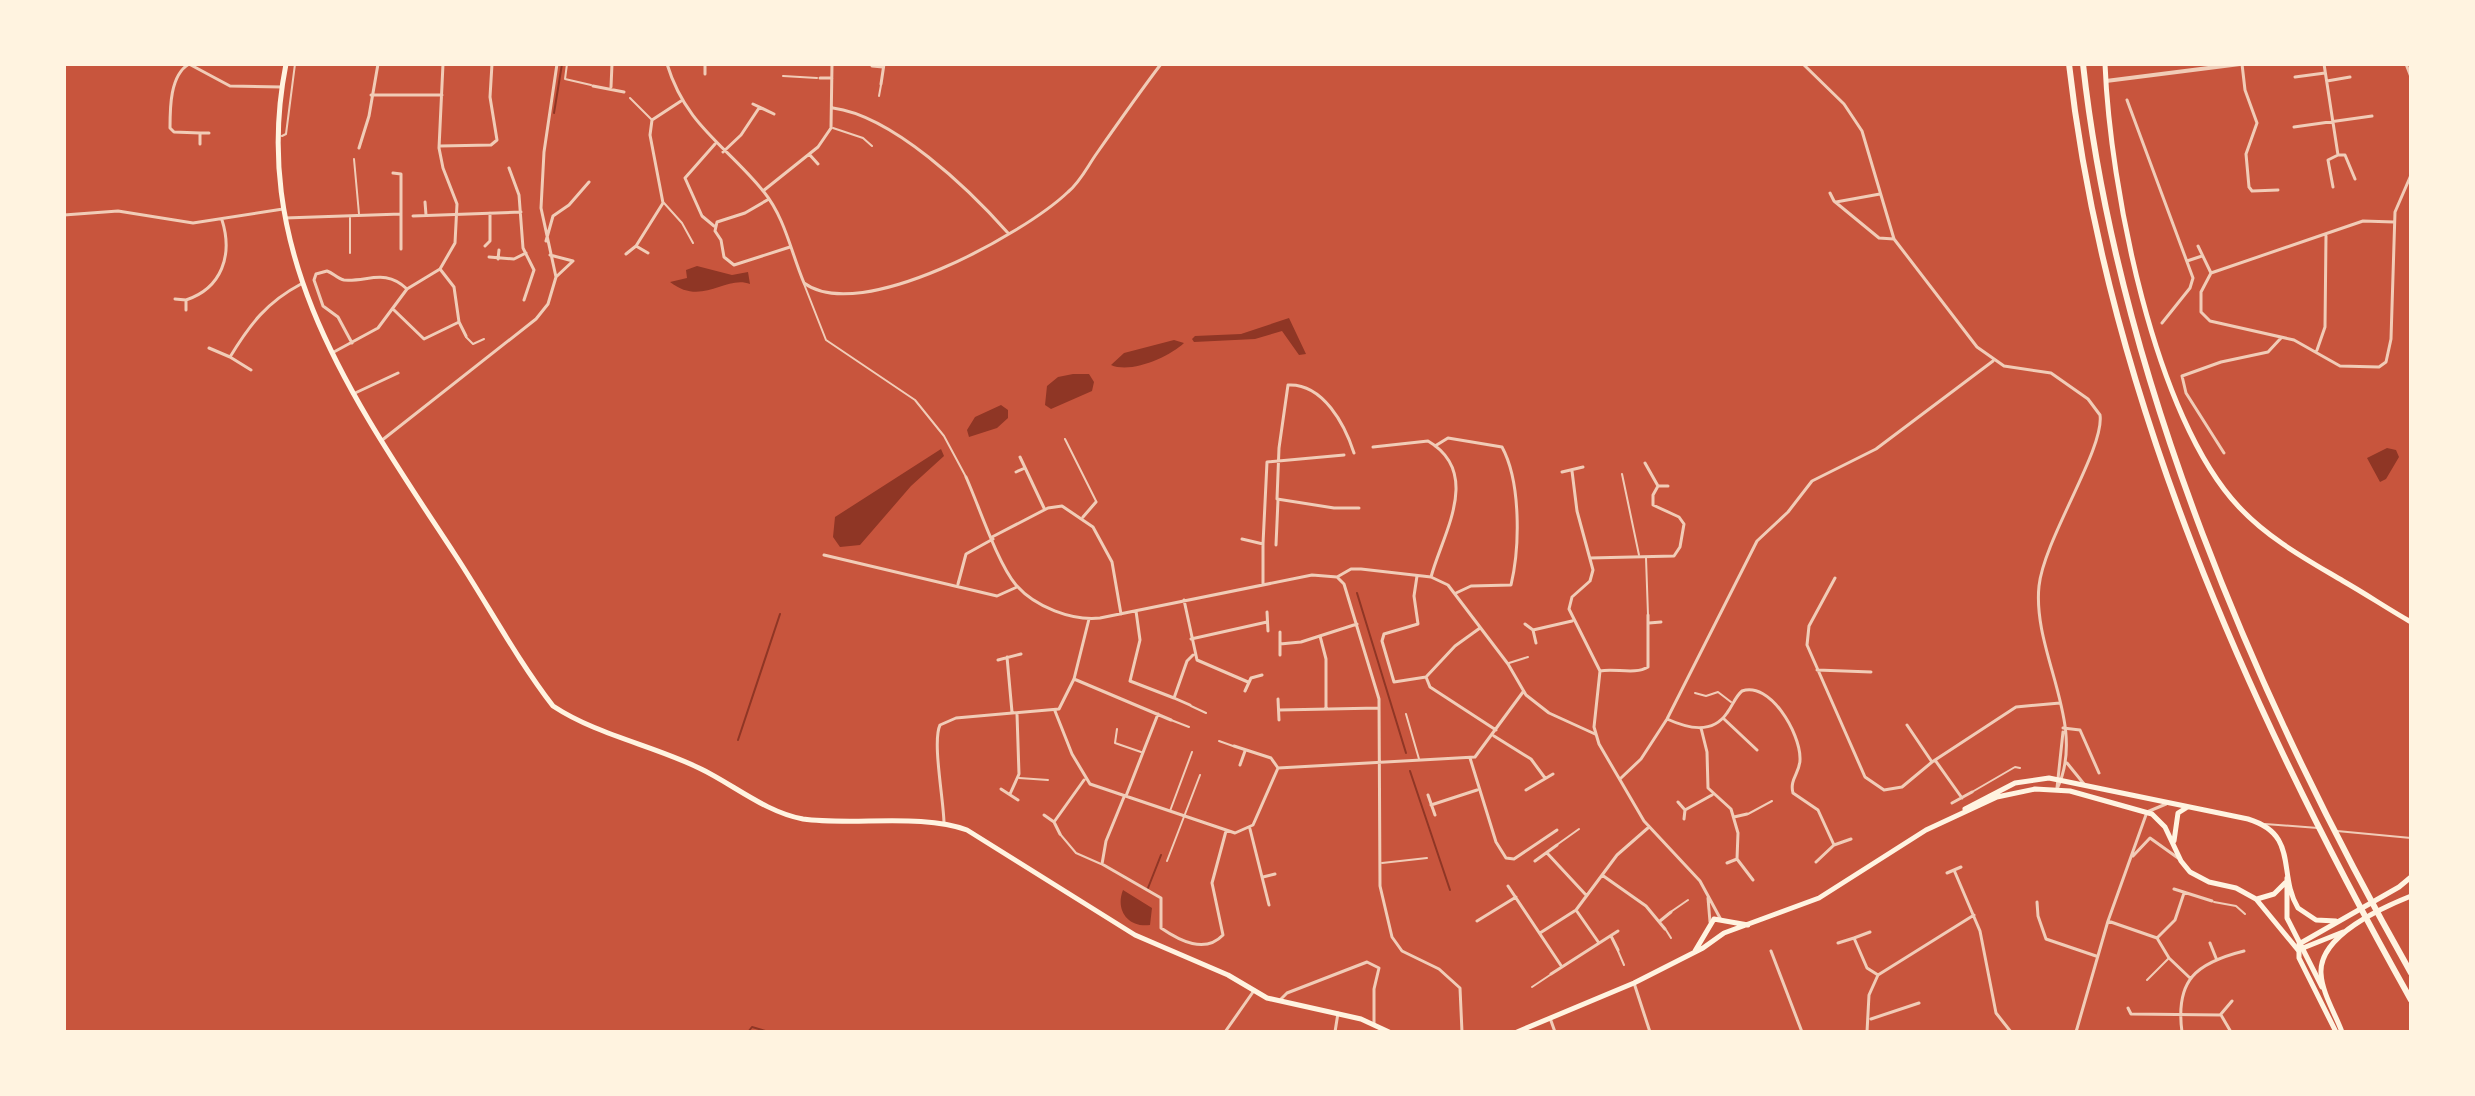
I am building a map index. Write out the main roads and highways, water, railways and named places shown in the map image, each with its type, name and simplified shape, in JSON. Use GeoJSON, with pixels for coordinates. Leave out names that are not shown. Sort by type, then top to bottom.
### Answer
{"type":"FeatureCollection","features":[{"type":"Feature","properties":{"kind":"highway"},"geometry":{"type":"LineString","coordinates":[[2069,64],[2083,166],[2113,303],[2190,534],[2269,722],[2324,836],[2411,1000]]}},
{"type":"Feature","properties":{"kind":"highway"},"geometry":{"type":"LineString","coordinates":[[2083,64],[2111,238],[2136,335],[2172,446],[2278,710],[2337,835],[2411,973]]}},
{"type":"Feature","properties":{"kind":"main road"},"geometry":{"type":"LineString","coordinates":[[286,64],[277,136],[284,218],[301,284],[332,353],[381,441],[553,706],[575,718],[700,768],[788,815],[831,821],[944,824],[979,836],[1135,935],[1280,1002],[1338,1013],[1389,1032]]}},
{"type":"Feature","properties":{"kind":"main road"},"geometry":{"type":"LineString","coordinates":[[2105,64],[2115,163],[2134,259],[2170,386],[2198,454],[2228,495],[2269,534],[2411,624]]}},
{"type":"Feature","properties":{"kind":"main road"},"geometry":{"type":"LineString","coordinates":[[2055,779],[2058,770]]}},
{"type":"Feature","properties":{"kind":"main road"},"geometry":{"type":"LineString","coordinates":[[1517,1032],[1634,983],[1722,934],[1819,898],[1913,837],[2005,787],[2055,779],[2263,824],[2283,846],[2290,887],[2298,908],[2316,920],[2336,921]]}},
{"type":"Feature","properties":{"kind":"main road"},"geometry":{"type":"LineString","coordinates":[[1954,816],[2011,793],[2057,789],[2147,812],[2165,827],[2181,861],[2196,877],[2236,888],[2256,899],[2300,948],[2323,988],[2339,1032]]}},
{"type":"Feature","properties":{"kind":"main road"},"geometry":{"type":"LineString","coordinates":[[2174,846],[2178,813],[2187,808]]}},
{"type":"Feature","properties":{"kind":"main road"},"geometry":{"type":"LineString","coordinates":[[2289,869],[2286,882],[2287,918],[2339,1032]]}},
{"type":"Feature","properties":{"kind":"main road"},"geometry":{"type":"LineString","coordinates":[[2300,948],[2336,921],[2392,892],[2411,877]]}},
{"type":"Feature","properties":{"kind":"main road"},"geometry":{"type":"LineString","coordinates":[[2256,899],[2274,894],[2286,882]]}},
{"type":"Feature","properties":{"kind":"main road"},"geometry":{"type":"LineString","coordinates":[[2300,948],[2343,932],[2411,896]]}},
{"type":"Feature","properties":{"kind":"main road"},"geometry":{"type":"LineString","coordinates":[[1694,951],[1710,925],[1722,919],[1750,925]]}},
{"type":"Feature","properties":{"kind":"main road"},"geometry":{"type":"LineString","coordinates":[[1722,919],[1722,934]]}},
{"type":"Feature","properties":{"kind":"main road"},"geometry":{"type":"LineString","coordinates":[[1710,925],[1713,933],[1722,934]]}},
{"type":"Feature","properties":{"kind":"main road"},"geometry":{"type":"LineString","coordinates":[[2323,988],[2324,958],[2343,932]]}},
{"type":"Feature","properties":{"kind":"waterway"},"geometry":{"type":"LineString","coordinates":[[554,113],[562,64]]}},
{"type":"Feature","properties":{"kind":"waterway"},"geometry":{"type":"LineString","coordinates":[[1357,593],[1406,753]]}},
{"type":"Feature","properties":{"kind":"waterway"},"geometry":{"type":"LineString","coordinates":[[738,740],[780,614]]}},
{"type":"Feature","properties":{"kind":"waterway"},"geometry":{"type":"LineString","coordinates":[[1410,771],[1450,890]]}},
{"type":"Feature","properties":{"kind":"waterway"},"geometry":{"type":"LineString","coordinates":[[1148,888],[1161,855]]}},
{"type":"Feature","properties":{"kind":"waterway"},"geometry":{"type":"LineString","coordinates":[[748,1032],[752,1027],[769,1032]]}}]}
